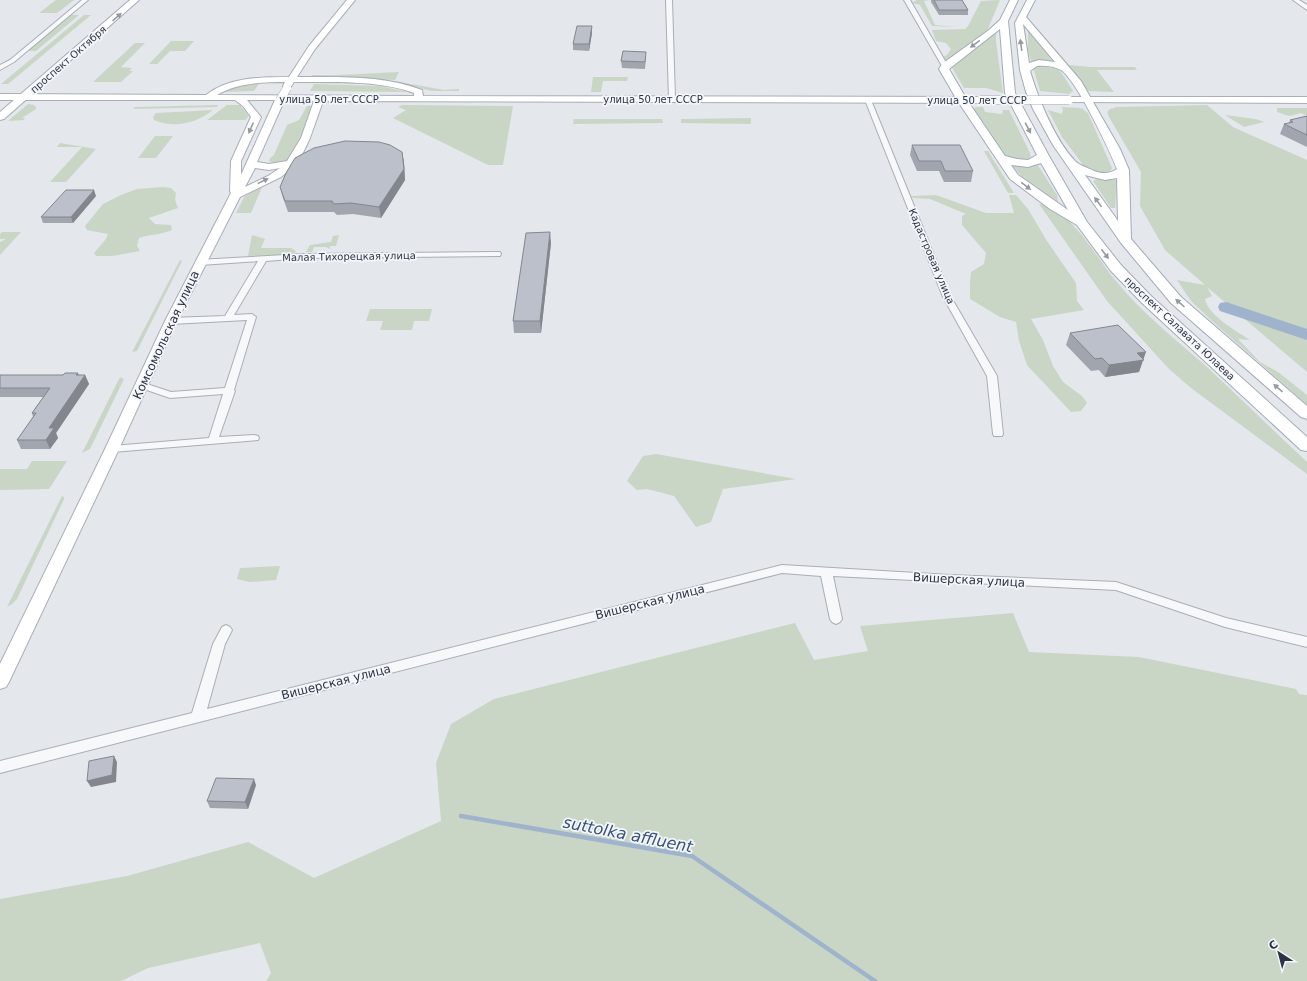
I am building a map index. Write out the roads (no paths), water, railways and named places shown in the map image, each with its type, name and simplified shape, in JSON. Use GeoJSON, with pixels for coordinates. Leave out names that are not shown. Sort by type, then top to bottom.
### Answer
{"type":"FeatureCollection","features":[{"type":"Feature","properties":{"kind":"main road","name":"проспект Октября"},"geometry":{"type":"LineString","coordinates":[[0,117],[135,0]]}},
{"type":"Feature","properties":{"kind":"main road","name":"Комсомольская улица"},"geometry":{"type":"LineString","coordinates":[[0,682],[112,449],[171,321],[252,162],[286,88],[312,48],[351,0]]}},
{"type":"Feature","properties":{"kind":"main road"},"geometry":{"type":"LineString","coordinates":[[1014,0],[1004,21],[992,32],[945,66],[944,69],[962,100],[1014,177],[1054,206],[1082,223]]}},
{"type":"Feature","properties":{"kind":"main road","name":"проспект Салавата Юлаева"},"geometry":{"type":"LineString","coordinates":[[1031,0],[1019,23],[1025,70],[1031,92],[1038,109],[1058,145],[1126,240],[1176,300],[1307,414]]}},
{"type":"Feature","properties":{"kind":"main road"},"geometry":{"type":"LineString","coordinates":[[1022,17],[1078,83],[1089,100],[1115,149],[1123,170],[1123,209],[1126,240]]}},
{"type":"Feature","properties":{"kind":"main road","name":"проспект Салавата Юлаева"},"geometry":{"type":"LineString","coordinates":[[1004,21],[1010,93],[1043,156],[1082,223],[1116,268],[1146,299],[1307,446]]}},
{"type":"Feature","properties":{"kind":"main road"},"geometry":{"type":"LineString","coordinates":[[1025,70],[1031,65],[1044,63],[1055,64],[1065,68]]}},
{"type":"Feature","properties":{"kind":"main road"},"geometry":{"type":"LineString","coordinates":[[208,98],[217,91],[242,83],[264,80],[292,79],[390,84],[415,89],[419,92],[418,99]]}},
{"type":"Feature","properties":{"kind":"main road","name":"проспект Октября"},"geometry":{"type":"LineString","coordinates":[[2,99],[18,87]]}},
{"type":"Feature","properties":{"kind":"main road","name":"улица 50 лет СССР"},"geometry":{"type":"LineString","coordinates":[[2,99],[24,97],[319,99],[1307,100]]}},
{"type":"Feature","properties":{"kind":"main road"},"geometry":{"type":"LineString","coordinates":[[237,98],[246,104],[256,117],[236,161],[234,196],[282,172],[296,158],[319,99]]}},
{"type":"Feature","properties":{"kind":"main road"},"geometry":{"type":"LineString","coordinates":[[1000,158],[1023,164],[1038,161],[1043,156]]}},
{"type":"Feature","properties":{"kind":"main road"},"geometry":{"type":"LineString","coordinates":[[252,162],[269,167],[290,164]]}},
{"type":"Feature","properties":{"kind":"main road"},"geometry":{"type":"LineString","coordinates":[[1071,164],[1091,174],[1102,176],[1114,176],[1123,170]]}},
{"type":"Feature","properties":{"kind":"street"},"geometry":{"type":"LineString","coordinates":[[0,68],[12,61],[85,0]]}},
{"type":"Feature","properties":{"kind":"street"},"geometry":{"type":"LineString","coordinates":[[669,0],[672,99]]}},
{"type":"Feature","properties":{"kind":"street"},"geometry":{"type":"LineString","coordinates":[[907,0],[945,66]]}},
{"type":"Feature","properties":{"kind":"street"},"geometry":{"type":"LineString","coordinates":[[1296,0],[1307,8]]}},
{"type":"Feature","properties":{"kind":"street","name":"Кадастровая улица"},"geometry":{"type":"LineString","coordinates":[[868,100],[947,297],[992,376],[998,434]]}},
{"type":"Feature","properties":{"kind":"street","name":"Малая Тихорецкая улица"},"geometry":{"type":"LineString","coordinates":[[200,262],[303,256],[497,254]]}},
{"type":"Feature","properties":{"kind":"street"},"geometry":{"type":"LineString","coordinates":[[228,318],[263,259]]}},
{"type":"Feature","properties":{"kind":"street"},"geometry":{"type":"LineString","coordinates":[[171,321],[252,317],[230,391],[213,441]]}},
{"type":"Feature","properties":{"kind":"street"},"geometry":{"type":"LineString","coordinates":[[141,385],[170,395],[230,391]]}},
{"type":"Feature","properties":{"kind":"street"},"geometry":{"type":"LineString","coordinates":[[112,449],[254,438]]}},
{"type":"Feature","properties":{"kind":"street","name":"Вишерская улица"},"geometry":{"type":"LineString","coordinates":[[0,767],[782,569],[950,579],[1116,586],[1225,622],[1307,642]]}},
{"type":"Feature","properties":{"kind":"street"},"geometry":{"type":"LineString","coordinates":[[826,572],[836,619]]}},
{"type":"Feature","properties":{"kind":"street"},"geometry":{"type":"LineString","coordinates":[[198,717],[218,644],[226,630]]}},
{"type":"Feature","properties":{"kind":"waterway"},"geometry":{"type":"LineString","coordinates":[[1226,307],[1307,335]]}},
{"type":"Feature","properties":{"kind":"waterway","name":"suttolka affluent"},"geometry":{"type":"LineString","coordinates":[[461,816],[692,856],[875,981]]}}]}
